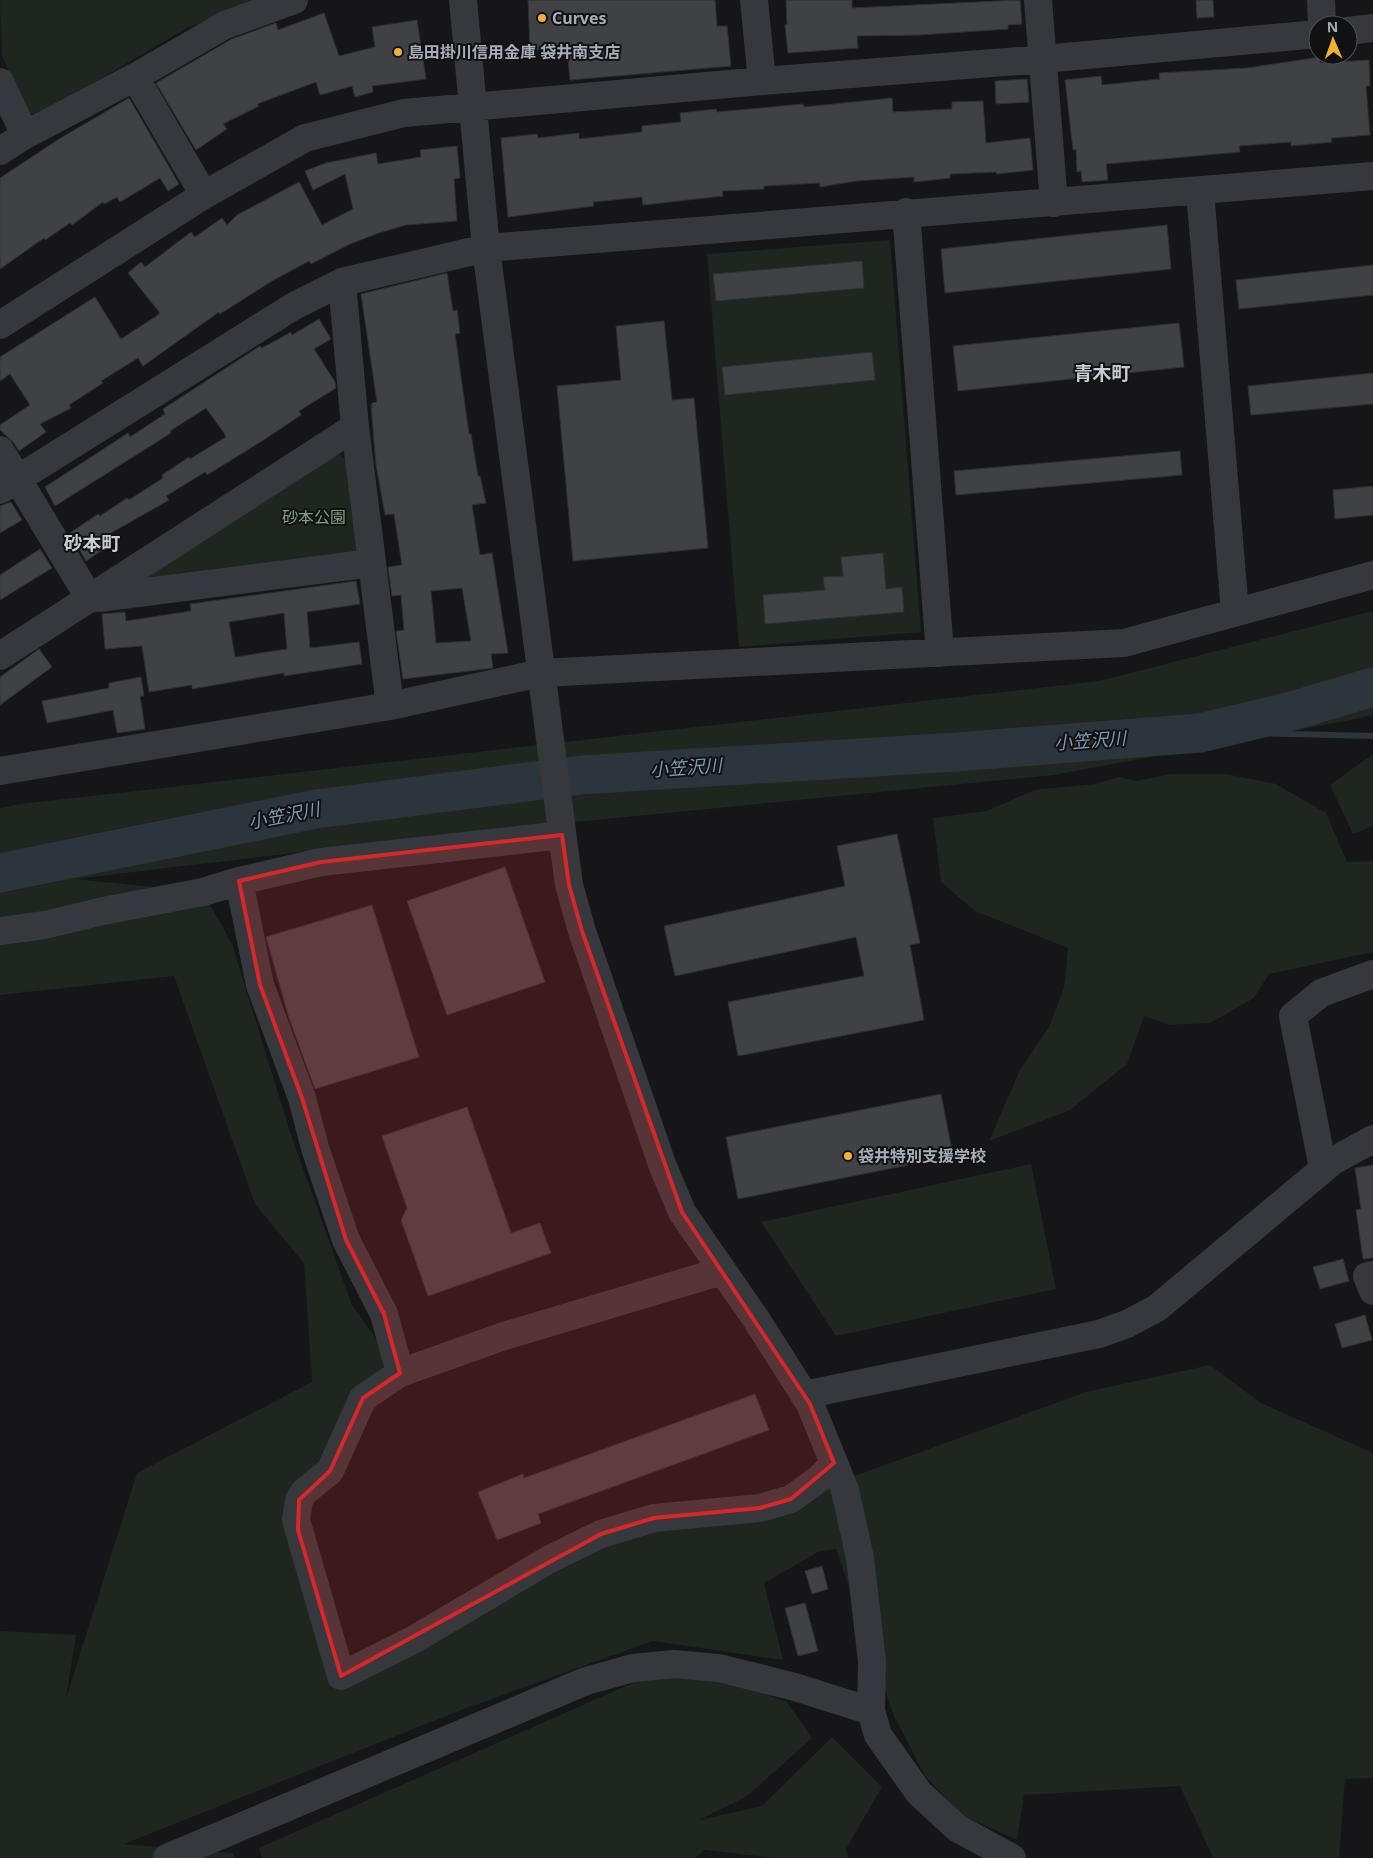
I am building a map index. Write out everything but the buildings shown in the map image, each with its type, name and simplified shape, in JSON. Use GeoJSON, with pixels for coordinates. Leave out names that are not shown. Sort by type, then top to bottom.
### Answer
{"type":"FeatureCollection","features":[{"type":"Feature","properties":{"kind":"street"},"geometry":{"type":"LineString","coordinates":[[0,151],[25,135],[135,77],[226,25],[294,0]]}},
{"type":"Feature","properties":{"kind":"street"},"geometry":{"type":"LineString","coordinates":[[463,0],[486,248],[568,885],[662,1164],[682,1212],[804,1395],[845,1490],[860,1558],[872,1661],[871,1711],[878,1735],[919,1793],[957,1828],[1012,1858]]}},
{"type":"Feature","properties":{"kind":"street"},"geometry":{"type":"LineString","coordinates":[[754,0],[762,81]]}},
{"type":"Feature","properties":{"kind":"street"},"geometry":{"type":"LineString","coordinates":[[1038,0],[1054,203]]}},
{"type":"Feature","properties":{"kind":"street"},"geometry":{"type":"LineString","coordinates":[[1321,0],[1322,15]]}},
{"type":"Feature","properties":{"kind":"street"},"geometry":{"type":"LineString","coordinates":[[1358,30],[1373,28]]}},
{"type":"Feature","properties":{"kind":"street"},"geometry":{"type":"LineString","coordinates":[[0,325],[204,195],[305,138],[404,113],[762,81],[1043,60],[1308,35]]}},
{"type":"Feature","properties":{"kind":"street"},"geometry":{"type":"LineString","coordinates":[[135,77],[204,195]]}},
{"type":"Feature","properties":{"kind":"street"},"geometry":{"type":"LineString","coordinates":[[0,82],[25,135]]}},
{"type":"Feature","properties":{"kind":"street"},"geometry":{"type":"LineString","coordinates":[[9,483],[294,306],[342,282],[486,248],[906,212],[1054,203],[1373,176]]}},
{"type":"Feature","properties":{"kind":"street"},"geometry":{"type":"LineString","coordinates":[[1200,191],[1235,612]]}},
{"type":"Feature","properties":{"kind":"street"},"geometry":{"type":"LineString","coordinates":[[906,212],[940,653]]}},
{"type":"Feature","properties":{"kind":"street"},"geometry":{"type":"LineString","coordinates":[[342,282],[355,426],[390,706]]}},
{"type":"Feature","properties":{"kind":"street"},"geometry":{"type":"LineString","coordinates":[[0,656],[90,600],[355,426]]}},
{"type":"Feature","properties":{"kind":"street"},"geometry":{"type":"LineString","coordinates":[[0,450],[9,483],[90,600]]}},
{"type":"Feature","properties":{"kind":"street"},"geometry":{"type":"LineString","coordinates":[[90,600],[372,563]]}},
{"type":"Feature","properties":{"kind":"street"},"geometry":{"type":"LineString","coordinates":[[0,771],[542,681],[940,653],[1124,644],[1373,575]]}},
{"type":"Feature","properties":{"kind":"street"},"geometry":{"type":"LineString","coordinates":[[0,932],[45,924],[102,910],[154,903],[321,862],[562,835]]}},
{"type":"Feature","properties":{"kind":"street"},"geometry":{"type":"LineString","coordinates":[[239,881],[260,985],[302,1098],[315,1148],[346,1240],[384,1314],[400,1373]]}},
{"type":"Feature","properties":{"kind":"street"},"geometry":{"type":"LineString","coordinates":[[1324,1168],[1293,1016],[1321,993],[1373,974]]}},
{"type":"Feature","properties":{"kind":"street"},"geometry":{"type":"LineString","coordinates":[[804,1395],[1099,1334],[1127,1324],[1157,1308],[1333,1161],[1373,1139]]}},
{"type":"Feature","properties":{"kind":"street"},"geometry":{"type":"LineString","coordinates":[[722,1271],[504,1336],[400,1373],[363,1398],[330,1471],[304,1492],[299,1500],[296,1520],[341,1676],[413,1640],[550,1559],[601,1534],[654,1518],[760,1508],[791,1499],[820,1478],[834,1463]]}},
{"type":"Feature","properties":{"kind":"street"},"geometry":{"type":"LineString","coordinates":[[1373,1274],[1367,1276],[1373,1291]]}},
{"type":"Feature","properties":{"kind":"street"},"geometry":{"type":"LineString","coordinates":[[167,1858],[586,1681],[633,1668],[674,1664],[719,1668],[796,1687],[871,1711]]}},
{"type":"Feature","properties":{"kind":"highlighted area"},"geometry":{"type":"Polygon","coordinates":[[[562,835],[569,885],[582,931],[682,1212],[810,1404],[834,1463],[791,1499],[760,1508],[654,1518],[601,1534],[341,1676],[298,1530],[299,1500],[330,1471],[363,1398],[400,1373],[384,1314],[346,1240],[302,1098],[260,985],[239,881],[321,862],[562,835]]]}},
{"type":"Feature","properties":{"kind":"green space"},"geometry":{"type":"Polygon","coordinates":[[[0,0],[260,0],[187,28],[37,116],[24,110],[2,55],[0,0]]]}},
{"type":"Feature","properties":{"kind":"green space"},"geometry":{"type":"Polygon","coordinates":[[[890,240],[921,632],[739,647],[707,254],[890,240]]]}},
{"type":"Feature","properties":{"kind":"green space","name":"砂本公園"},"geometry":{"type":"Polygon","coordinates":[[[336,452],[351,463],[361,554],[143,587],[142,575],[336,452]]]}},
{"type":"Feature","properties":{"kind":"green space"},"geometry":{"type":"Polygon","coordinates":[[[1373,611],[1373,714],[1361,718],[1054,775],[462,833],[74,879],[203,892],[232,944],[291,1135],[352,1305],[400,1373],[296,1520],[341,1676],[613,1530],[791,1499],[1086,1392],[1210,1365],[1261,1403],[1373,1453],[1373,1778],[1345,1779],[1339,1858],[1213,1858],[1180,1786],[1024,1795],[1017,1840],[961,1815],[925,1776],[894,1716],[836,1549],[820,1551],[764,1583],[783,1660],[653,1641],[461,1710],[124,1844],[233,1853],[235,1858],[0,1858],[0,1631],[76,1635],[66,1699],[137,1473],[312,1382],[304,1263],[255,1204],[174,976],[0,995],[0,808],[21,804],[1099,681],[1373,611]]]}},
{"type":"Feature","properties":{"kind":"green space"},"geometry":{"type":"Polygon","coordinates":[[[1373,754],[1373,826],[1353,834],[1330,785],[1373,754]]]}},
{"type":"Feature","properties":{"kind":"green space"},"geometry":{"type":"Polygon","coordinates":[[[1171,774],[1226,774],[1276,784],[1326,813],[1347,862],[1373,861],[1373,952],[1269,974],[1254,998],[1210,1023],[1171,1025],[1144,1016],[1127,1064],[1070,1110],[989,1141],[1020,1070],[1049,1027],[1064,988],[1068,948],[975,911],[941,882],[933,818],[987,811],[1034,790],[1095,784],[1119,777],[1136,781],[1171,774]]]}},
{"type":"Feature","properties":{"kind":"green space"},"geometry":{"type":"Polygon","coordinates":[[[1031,1164],[1056,1289],[836,1336],[761,1222],[1031,1164]]]}},
{"type":"Feature","properties":{"kind":"green space"},"geometry":{"type":"Polygon","coordinates":[[[653,1674],[729,1681],[787,1702],[812,1738],[747,1796],[699,1820],[762,1806],[832,1737],[882,1787],[846,1849],[849,1858],[776,1858],[704,1850],[696,1858],[262,1858],[259,1848],[653,1674]]]}},
{"type":"Feature","properties":{"kind":"waterway","name":"小笠沢川"},"geometry":{"type":"LineString","coordinates":[[0,873],[316,809],[582,775],[956,752],[1200,733],[1292,711],[1373,687]]}},
{"type":"Feature","properties":{"kind":"waterway"},"geometry":{"type":"LineString","coordinates":[[1203,732],[1373,736]]}},
{"type":"Feature","properties":{"kind":"place","name":"Curves"},"geometry":{"type":"Point","coordinates":[542,18]}},
{"type":"Feature","properties":{"kind":"place","name":"島田掛川信用金庫 袋井南支店"},"geometry":{"type":"Point","coordinates":[398,52]}},
{"type":"Feature","properties":{"kind":"place","name":"袋井特別支援学校"},"geometry":{"type":"Point","coordinates":[848,1156]}},
{"type":"Feature","properties":{"kind":"district","name":"青木町"},"geometry":{"type":"Point","coordinates":[1102,373]}},
{"type":"Feature","properties":{"kind":"district","name":"砂本町"},"geometry":{"type":"Point","coordinates":[92,543]}}]}
